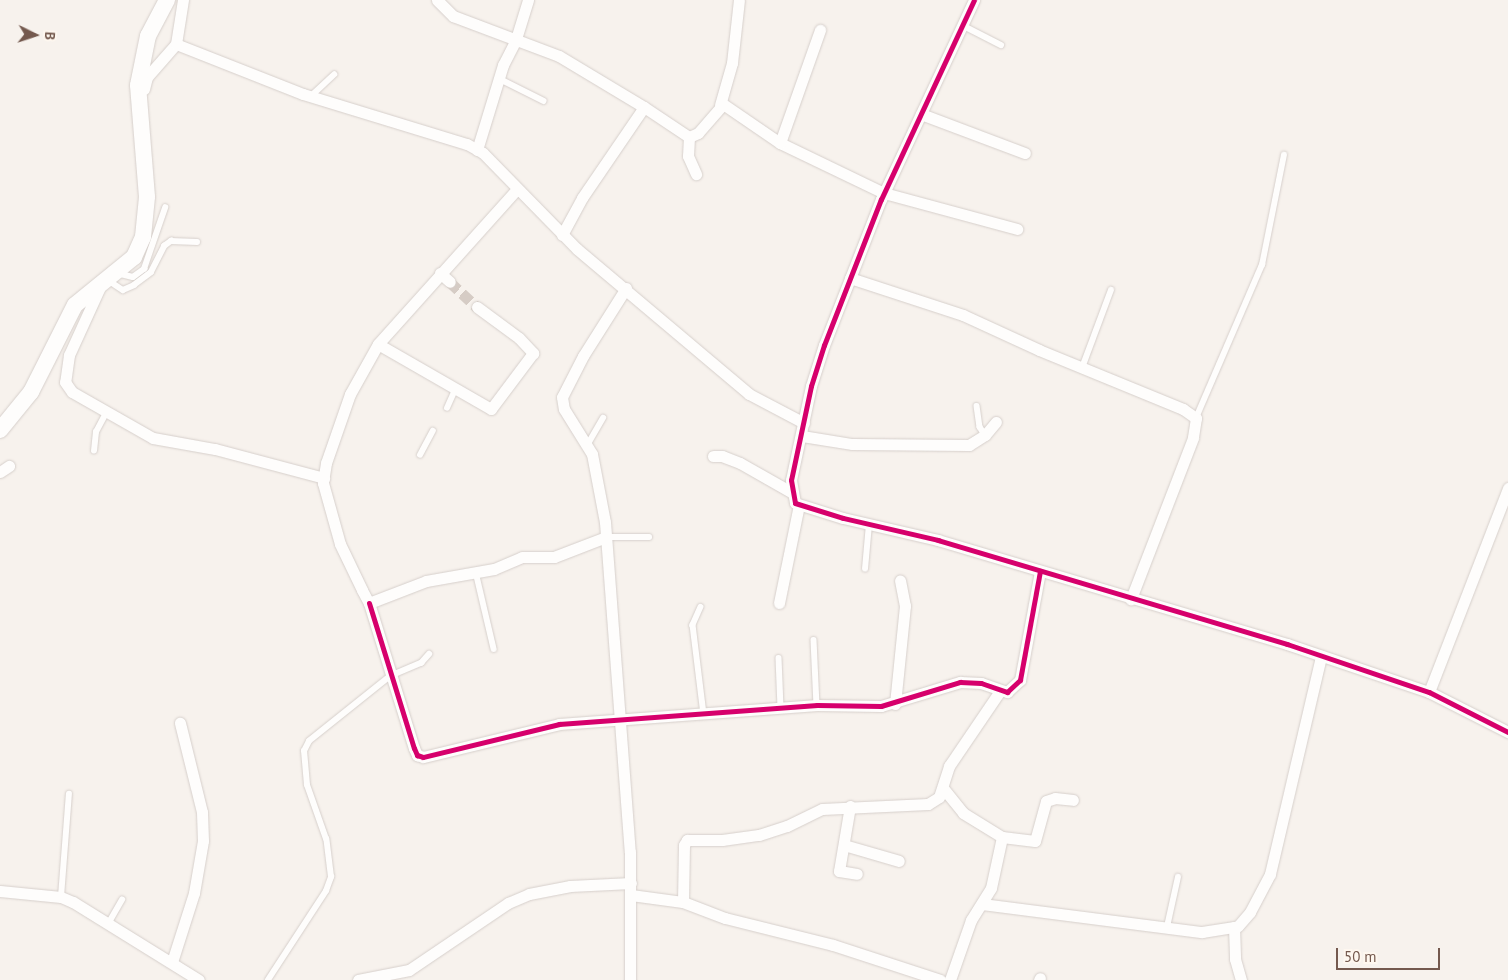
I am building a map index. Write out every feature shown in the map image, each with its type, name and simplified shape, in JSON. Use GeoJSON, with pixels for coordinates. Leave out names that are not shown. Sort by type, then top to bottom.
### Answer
{"type":"FeatureCollection","features":[{"type":"Feature","properties":{"kind":"street"},"geometry":{"type":"LineString","coordinates":[[0,430],[32,392],[75,305],[134,257],[143,237],[147,197],[138,85],[141,61],[148,36],[167,0]]}},
{"type":"Feature","properties":{"kind":"street"},"geometry":{"type":"LineString","coordinates":[[140,109],[147,77],[176,44],[183,0]]}},
{"type":"Feature","properties":{"kind":"street"},"geometry":{"type":"LineString","coordinates":[[437,0],[453,16],[479,28],[516,39],[559,56],[644,107],[689,137]]}},
{"type":"Feature","properties":{"kind":"street"},"geometry":{"type":"LineString","coordinates":[[477,150],[498,78],[516,39],[528,0]]}},
{"type":"Feature","properties":{"kind":"street"},"geometry":{"type":"LineString","coordinates":[[689,137],[698,133],[720,105],[732,63],[739,0]]}},
{"type":"Feature","properties":{"kind":"street"},"geometry":{"type":"LineString","coordinates":[[791,492],[804,423],[819,361],[884,192],[974,0]]}},
{"type":"Feature","properties":{"kind":"street"},"geometry":{"type":"LineString","coordinates":[[780,143],[820,30]]}},
{"type":"Feature","properties":{"kind":"street"},"geometry":{"type":"LineString","coordinates":[[176,44],[310,97],[477,150],[498,167],[516,190],[562,235],[749,394],[804,423]]}},
{"type":"Feature","properties":{"kind":"street"},"geometry":{"type":"LineString","coordinates":[[720,105],[728,106],[780,143],[884,192],[1017,229]]}},
{"type":"Feature","properties":{"kind":"street"},"geometry":{"type":"LineString","coordinates":[[562,235],[582,198],[644,107]]}},
{"type":"Feature","properties":{"kind":"street"},"geometry":{"type":"LineString","coordinates":[[921,114],[1025,152]]}},
{"type":"Feature","properties":{"kind":"street"},"geometry":{"type":"LineString","coordinates":[[689,137],[688,156],[696,174]]}},
{"type":"Feature","properties":{"kind":"street"},"geometry":{"type":"LineString","coordinates":[[516,190],[483,231],[440,273],[378,344],[350,394],[324,478],[326,500],[340,544],[370,602],[390,676],[417,755],[423,757],[559,724],[621,717],[704,714],[817,705],[895,704],[960,682],[981,683],[1000,691],[1014,688],[1020,680],[1040,571]]}},
{"type":"Feature","properties":{"kind":"street"},"geometry":{"type":"LineString","coordinates":[[440,273],[450,282]]}},
{"type":"Feature","properties":{"kind":"street"},"geometry":{"type":"LineString","coordinates":[[65,375],[81,326],[108,278]]}},
{"type":"Feature","properties":{"kind":"street"},"geometry":{"type":"LineString","coordinates":[[850,278],[963,315],[1082,368],[1184,409],[1196,418],[1193,438],[1131,599]]}},
{"type":"Feature","properties":{"kind":"street"},"geometry":{"type":"LineString","coordinates":[[626,288],[583,356],[562,397],[564,409],[588,444],[598,475],[606,537],[621,717],[631,889],[630,980]]}},
{"type":"Feature","properties":{"kind":"street"},"geometry":{"type":"LineString","coordinates":[[378,344],[455,390],[492,409],[533,354],[519,338],[477,307]]}},
{"type":"Feature","properties":{"kind":"street"},"geometry":{"type":"LineString","coordinates":[[53,349],[65,375],[66,386],[72,392],[153,438],[215,449],[324,478]]}},
{"type":"Feature","properties":{"kind":"street"},"geometry":{"type":"LineString","coordinates":[[802,436],[852,444],[962,446],[969,445],[985,435],[996,422]]}},
{"type":"Feature","properties":{"kind":"street"},"geometry":{"type":"LineString","coordinates":[[714,456],[722,456],[740,463],[791,492],[799,505],[779,603]]}},
{"type":"Feature","properties":{"kind":"street"},"geometry":{"type":"LineString","coordinates":[[1430,692],[1508,488]]}},
{"type":"Feature","properties":{"kind":"street"},"geometry":{"type":"LineString","coordinates":[[799,505],[938,540],[1321,656],[1430,692],[1508,732]]}},
{"type":"Feature","properties":{"kind":"street"},"geometry":{"type":"LineString","coordinates":[[370,602],[426,580],[494,569],[522,557],[554,557],[606,537]]}},
{"type":"Feature","properties":{"kind":"street"},"geometry":{"type":"LineString","coordinates":[[895,704],[905,606],[900,580]]}},
{"type":"Feature","properties":{"kind":"street"},"geometry":{"type":"LineString","coordinates":[[982,904],[1202,932],[1234,927],[1250,912],[1270,874],[1321,656]]}},
{"type":"Feature","properties":{"kind":"street"},"geometry":{"type":"LineString","coordinates":[[684,902],[684,844],[687,840],[722,840],[759,835],[787,826],[822,809],[850,806],[928,804],[939,797],[949,766],[1000,691]]}},
{"type":"Feature","properties":{"kind":"street"},"geometry":{"type":"LineString","coordinates":[[172,962],[194,893],[203,842],[202,812],[180,723]]}},
{"type":"Feature","properties":{"kind":"street"},"geometry":{"type":"LineString","coordinates":[[943,788],[964,813],[1002,838],[1035,841],[1046,801],[1055,798],[1073,800]]}},
{"type":"Feature","properties":{"kind":"street"},"geometry":{"type":"LineString","coordinates":[[850,806],[839,870],[857,874]]}},
{"type":"Feature","properties":{"kind":"street"},"geometry":{"type":"LineString","coordinates":[[950,980],[971,920],[991,888],[1002,838]]}},
{"type":"Feature","properties":{"kind":"street"},"geometry":{"type":"LineString","coordinates":[[844,845],[899,862]]}},
{"type":"Feature","properties":{"kind":"street"},"geometry":{"type":"LineString","coordinates":[[358,980],[408,970],[508,903],[529,894],[570,886],[631,889],[684,902],[725,918],[833,945],[938,980]]}},
{"type":"Feature","properties":{"kind":"street"},"geometry":{"type":"LineString","coordinates":[[0,891],[61,897],[200,980]]}},
{"type":"Feature","properties":{"kind":"street"},"geometry":{"type":"LineString","coordinates":[[1234,927],[1234,959],[1241,980]]}},
{"type":"Feature","properties":{"kind":"lane"},"geometry":{"type":"LineString","coordinates":[[962,25],[1001,45]]}},
{"type":"Feature","properties":{"kind":"lane"},"geometry":{"type":"LineString","coordinates":[[310,97],[334,75]]}},
{"type":"Feature","properties":{"kind":"lane"},"geometry":{"type":"LineString","coordinates":[[498,78],[544,101]]}},
{"type":"Feature","properties":{"kind":"lane"},"geometry":{"type":"LineString","coordinates":[[1196,418],[1262,265],[1284,155]]}},
{"type":"Feature","properties":{"kind":"lane"},"geometry":{"type":"LineString","coordinates":[[108,278],[133,277],[144,269],[165,208]]}},
{"type":"Feature","properties":{"kind":"lane"},"geometry":{"type":"LineString","coordinates":[[108,278],[123,290],[146,278],[164,246],[171,242],[197,242]]}},
{"type":"Feature","properties":{"kind":"lane"},"geometry":{"type":"LineString","coordinates":[[1082,368],[1111,290]]}},
{"type":"Feature","properties":{"kind":"lane"},"geometry":{"type":"LineString","coordinates":[[447,408],[455,390]]}},
{"type":"Feature","properties":{"kind":"lane"},"geometry":{"type":"LineString","coordinates":[[977,406],[980,427],[985,435]]}},
{"type":"Feature","properties":{"kind":"lane"},"geometry":{"type":"LineString","coordinates":[[94,451],[96,432],[107,411]]}},
{"type":"Feature","properties":{"kind":"lane"},"geometry":{"type":"LineString","coordinates":[[588,444],[603,418]]}},
{"type":"Feature","properties":{"kind":"lane"},"geometry":{"type":"LineString","coordinates":[[420,455],[433,430]]}},
{"type":"Feature","properties":{"kind":"lane"},"geometry":{"type":"LineString","coordinates":[[865,569],[869,524]]}},
{"type":"Feature","properties":{"kind":"lane"},"geometry":{"type":"LineString","coordinates":[[606,537],[649,537]]}},
{"type":"Feature","properties":{"kind":"lane"},"geometry":{"type":"LineString","coordinates":[[476,572],[494,649]]}},
{"type":"Feature","properties":{"kind":"lane"},"geometry":{"type":"LineString","coordinates":[[701,607],[693,625],[704,714]]}},
{"type":"Feature","properties":{"kind":"lane"},"geometry":{"type":"LineString","coordinates":[[814,640],[817,705]]}},
{"type":"Feature","properties":{"kind":"lane"},"geometry":{"type":"LineString","coordinates":[[268,980],[326,891],[331,877],[326,839],[307,784],[304,751],[309,741],[390,676],[420,663],[429,654]]}},
{"type":"Feature","properties":{"kind":"lane"},"geometry":{"type":"LineString","coordinates":[[779,658],[781,707]]}},
{"type":"Feature","properties":{"kind":"lane"},"geometry":{"type":"LineString","coordinates":[[61,897],[69,794]]}},
{"type":"Feature","properties":{"kind":"lane"},"geometry":{"type":"LineString","coordinates":[[1167,928],[1178,877]]}},
{"type":"Feature","properties":{"kind":"lane"},"geometry":{"type":"LineString","coordinates":[[108,924],[122,900]]}},
{"type":"Feature","properties":{"kind":"tunnel"},"geometry":{"type":"LineString","coordinates":[[450,282],[477,307]]}},
{"type":"Feature","properties":{"kind":"cycle path"},"geometry":{"type":"LineString","coordinates":[[974,0],[881,199],[824,345],[811,386],[791,480],[795,503],[843,518],[938,540],[1287,644],[1429,692],[1508,732]]}},
{"type":"Feature","properties":{"kind":"cycle path"},"geometry":{"type":"LineString","coordinates":[[369,603],[414,748],[417,755],[423,757],[559,724],[817,705],[881,706],[960,682],[981,683],[1007,692],[1020,680],[1040,571]]}}]}
